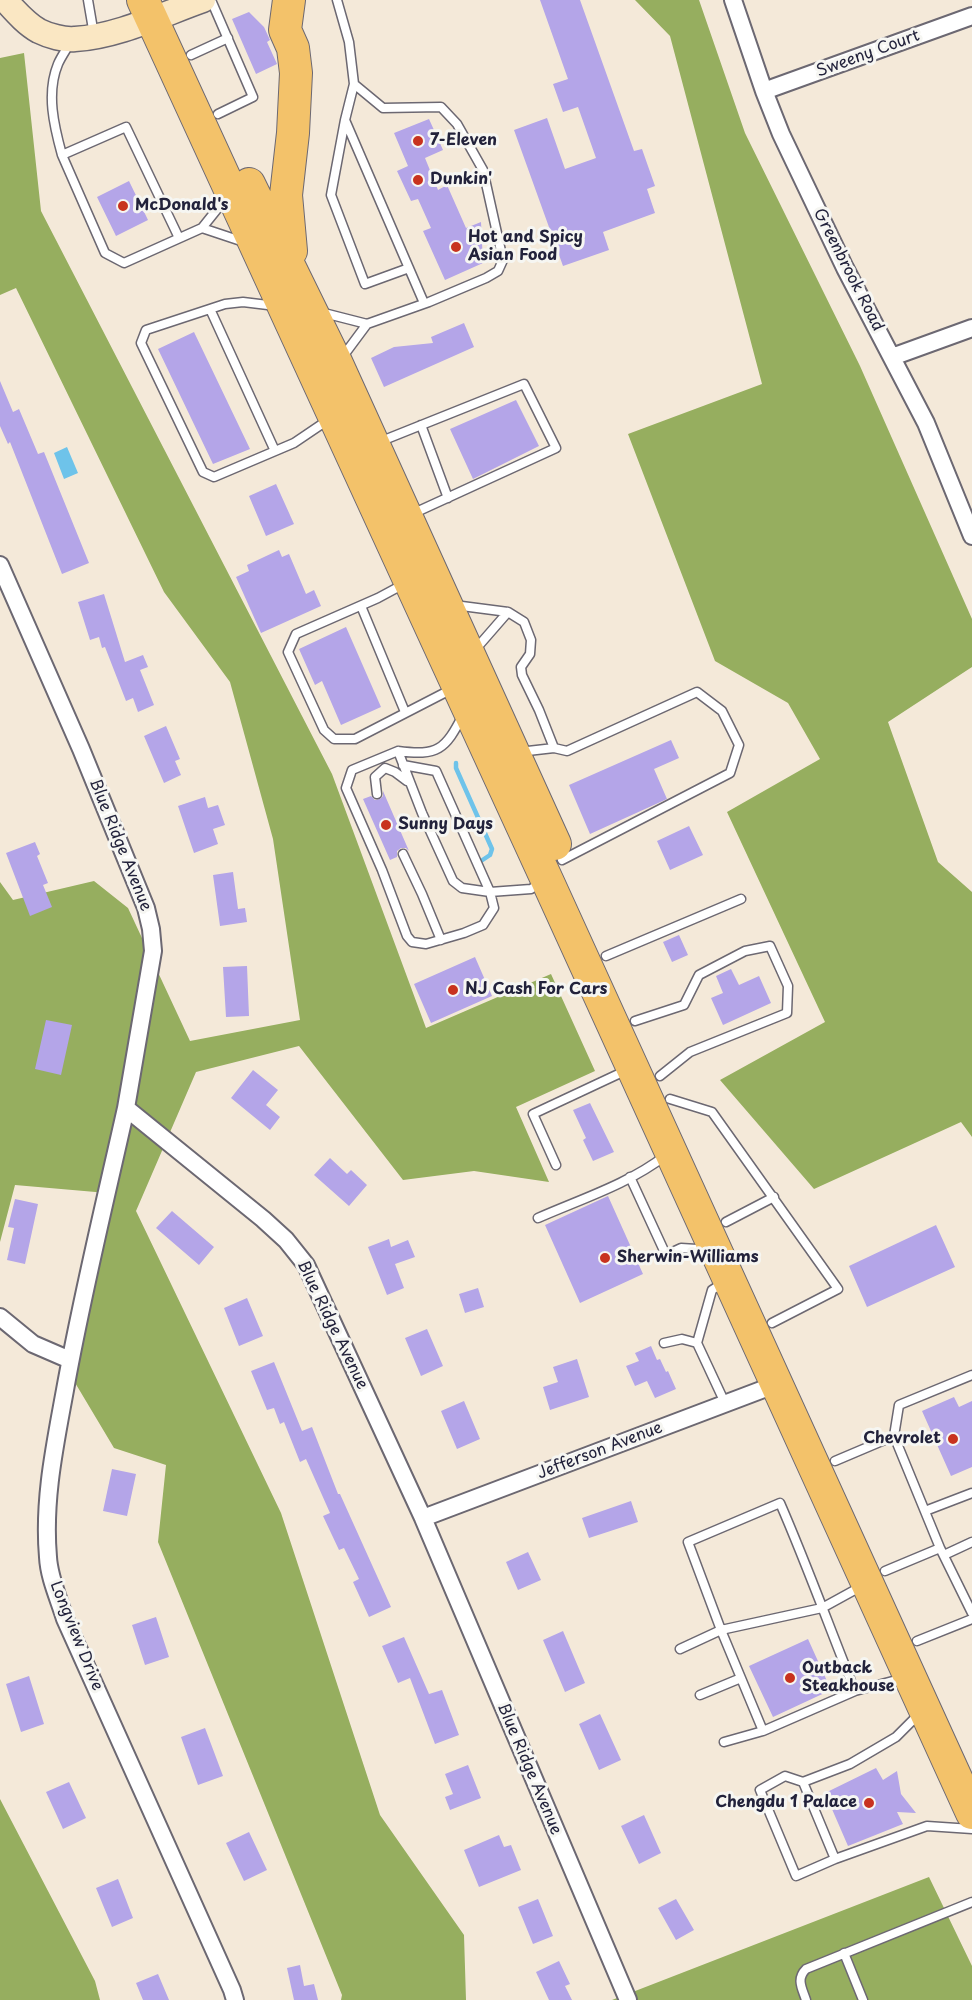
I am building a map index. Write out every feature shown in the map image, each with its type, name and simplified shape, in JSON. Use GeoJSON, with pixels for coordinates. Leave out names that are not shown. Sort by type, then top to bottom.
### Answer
{"type":"FeatureCollection","features":[{"type":"Feature","properties":{"kind":"highway"},"geometry":{"type":"LineString","coordinates":[[261,0],[269,7],[287,15],[293,48],[296,73],[293,133],[286,195],[288,227],[296,279],[297,308],[334,417],[462,696],[554,870],[654,1081],[719,1233],[729,1278],[777,1384],[876,1577],[918,1641],[972,1766]]}},
{"type":"Feature","properties":{"kind":"highway"},"geometry":{"type":"LineString","coordinates":[[158,7],[191,55],[250,186],[296,279]]}},
{"type":"Feature","properties":{"kind":"highway"},"geometry":{"type":"LineString","coordinates":[[158,7],[230,193],[255,246],[337,364],[513,752],[554,870],[606,956],[635,1021],[654,1081],[670,1151],[772,1323],[835,1461],[910,1676],[972,1813]]}},
{"type":"Feature","properties":{"kind":"street"},"geometry":{"type":"LineString","coordinates":[[5,0],[38,30],[52,36],[84,38],[128,28],[158,7],[203,0]]}},
{"type":"Feature","properties":{"kind":"street","name":"Greenbrook Road"},"geometry":{"type":"LineString","coordinates":[[733,0],[781,134],[840,258],[926,423],[972,536]]}},
{"type":"Feature","properties":{"kind":"street","name":"Sweeny Court"},"geometry":{"type":"LineString","coordinates":[[764,91],[972,16]]}},
{"type":"Feature","properties":{"kind":"street"},"geometry":{"type":"LineString","coordinates":[[892,357],[972,328]]}},
{"type":"Feature","properties":{"kind":"street","name":"Blue Ridge Avenue"},"geometry":{"type":"LineString","coordinates":[[0,565],[81,749],[146,908],[151,929],[153,951],[126,1108],[263,1219],[286,1240],[306,1265],[423,1518],[628,2000]]}},
{"type":"Feature","properties":{"kind":"street","name":"Longview Drive"},"geometry":{"type":"LineString","coordinates":[[126,1108],[70,1360],[46,1500],[48,1558],[51,1576],[65,1618],[235,2000]]}},
{"type":"Feature","properties":{"kind":"street"},"geometry":{"type":"LineString","coordinates":[[0,1317],[33,1344],[70,1360]]}},
{"type":"Feature","properties":{"kind":"street","name":"Jefferson Avenue"},"geometry":{"type":"LineString","coordinates":[[423,1518],[777,1384]]}},
{"type":"Feature","properties":{"kind":"lane"},"geometry":{"type":"LineString","coordinates":[[88,0],[84,38],[58,64],[52,98],[53,122],[62,154],[105,253],[124,263],[202,228],[230,193]]}},
{"type":"Feature","properties":{"kind":"lane"},"geometry":{"type":"LineString","coordinates":[[211,0],[254,97],[218,114]]}},
{"type":"Feature","properties":{"kind":"lane"},"geometry":{"type":"LineString","coordinates":[[337,0],[349,42],[354,84],[331,195],[365,284],[409,268]]}},
{"type":"Feature","properties":{"kind":"lane"},"geometry":{"type":"LineString","coordinates":[[191,55],[228,39]]}},
{"type":"Feature","properties":{"kind":"lane"},"geometry":{"type":"LineString","coordinates":[[337,364],[367,324],[424,303],[498,271],[502,260],[483,170],[457,124],[441,107],[383,108],[354,84]]}},
{"type":"Feature","properties":{"kind":"lane"},"geometry":{"type":"LineString","coordinates":[[345,120],[424,303]]}},
{"type":"Feature","properties":{"kind":"lane"},"geometry":{"type":"LineString","coordinates":[[62,154],[126,127],[179,238]]}},
{"type":"Feature","properties":{"kind":"lane"},"geometry":{"type":"LineString","coordinates":[[202,228],[255,246]]}},
{"type":"Feature","properties":{"kind":"lane"},"geometry":{"type":"LineString","coordinates":[[334,417],[294,443],[214,477],[203,472],[141,343],[146,330],[225,304],[243,302],[297,308],[367,324]]}},
{"type":"Feature","properties":{"kind":"lane"},"geometry":{"type":"LineString","coordinates":[[210,309],[275,451]]}},
{"type":"Feature","properties":{"kind":"lane"},"geometry":{"type":"LineString","coordinates":[[373,444],[524,384],[556,448],[406,517]]}},
{"type":"Feature","properties":{"kind":"lane"},"geometry":{"type":"LineString","coordinates":[[421,425],[448,498]]}},
{"type":"Feature","properties":{"kind":"lane"},"geometry":{"type":"LineString","coordinates":[[410,582],[296,634],[288,652],[324,730],[334,738],[355,739],[405,712],[462,696]]}},
{"type":"Feature","properties":{"kind":"lane"},"geometry":{"type":"LineString","coordinates":[[445,603],[508,612],[524,622],[531,639],[530,654],[521,667],[522,675],[554,748]]}},
{"type":"Feature","properties":{"kind":"lane"},"geometry":{"type":"LineString","coordinates":[[361,606],[405,712]]}},
{"type":"Feature","properties":{"kind":"lane"},"geometry":{"type":"LineString","coordinates":[[470,656],[508,612]]}},
{"type":"Feature","properties":{"kind":"lane"},"geometry":{"type":"LineString","coordinates":[[398,751],[453,881],[462,888],[490,892],[531,889],[554,870],[730,773],[738,745],[722,711],[697,692],[567,750],[554,748],[513,752]]}},
{"type":"Feature","properties":{"kind":"lane"},"geometry":{"type":"LineString","coordinates":[[403,765],[436,771],[490,892],[494,908],[483,925],[426,944],[412,942],[407,936],[382,870],[346,788],[352,770],[398,751],[414,753],[434,751],[444,746],[462,696]]}},
{"type":"Feature","properties":{"kind":"lane"},"geometry":{"type":"LineString","coordinates":[[377,794],[375,777],[385,768],[410,783]]}},
{"type":"Feature","properties":{"kind":"lane"},"geometry":{"type":"LineString","coordinates":[[403,854],[414,874],[441,940]]}},
{"type":"Feature","properties":{"kind":"lane"},"geometry":{"type":"LineString","coordinates":[[606,956],[741,899]]}},
{"type":"Feature","properties":{"kind":"lane"},"geometry":{"type":"LineString","coordinates":[[556,1165],[533,1114],[654,1081],[690,1052],[787,1013],[788,986],[770,946],[745,951],[699,975],[684,1005],[635,1021]]}},
{"type":"Feature","properties":{"kind":"lane"},"geometry":{"type":"LineString","coordinates":[[654,1081],[712,1112],[838,1289],[772,1323]]}},
{"type":"Feature","properties":{"kind":"lane"},"geometry":{"type":"LineString","coordinates":[[538,1218],[630,1177],[654,1164],[670,1151]]}},
{"type":"Feature","properties":{"kind":"lane"},"geometry":{"type":"LineString","coordinates":[[630,1177],[666,1255],[681,1248],[697,1249],[774,1197]]}},
{"type":"Feature","properties":{"kind":"lane"},"geometry":{"type":"LineString","coordinates":[[725,1403],[698,1343],[712,1290],[729,1278]]}},
{"type":"Feature","properties":{"kind":"lane"},"geometry":{"type":"LineString","coordinates":[[664,1343],[682,1339],[698,1343]]}},
{"type":"Feature","properties":{"kind":"lane"},"geometry":{"type":"LineString","coordinates":[[972,1375],[899,1405],[894,1436],[942,1551],[972,1613]]}},
{"type":"Feature","properties":{"kind":"lane"},"geometry":{"type":"LineString","coordinates":[[835,1461],[894,1436]]}},
{"type":"Feature","properties":{"kind":"lane"},"geometry":{"type":"LineString","coordinates":[[925,1511],[972,1493]]}},
{"type":"Feature","properties":{"kind":"lane"},"geometry":{"type":"LineString","coordinates":[[763,1731],[688,1542],[780,1503],[855,1691]]}},
{"type":"Feature","properties":{"kind":"lane"},"geometry":{"type":"LineString","coordinates":[[680,1649],[721,1630],[822,1608],[876,1577],[942,1551],[972,1542]]}},
{"type":"Feature","properties":{"kind":"lane"},"geometry":{"type":"LineString","coordinates":[[918,1641],[972,1619]]}},
{"type":"Feature","properties":{"kind":"lane"},"geometry":{"type":"LineString","coordinates":[[724,1742],[763,1731],[855,1691],[910,1676]]}},
{"type":"Feature","properties":{"kind":"lane"},"geometry":{"type":"LineString","coordinates":[[700,1695],[741,1678]]}},
{"type":"Feature","properties":{"kind":"lane"},"geometry":{"type":"LineString","coordinates":[[924,1708],[896,1737],[850,1764],[803,1782],[785,1776],[760,1790],[796,1876],[835,1859],[927,1826],[972,1829]]}},
{"type":"Feature","properties":{"kind":"lane"},"geometry":{"type":"LineString","coordinates":[[803,1782],[835,1859]]}},
{"type":"Feature","properties":{"kind":"lane"},"geometry":{"type":"LineString","coordinates":[[806,2000],[800,1980],[801,1974],[813,1965],[972,1902]]}},
{"type":"Feature","properties":{"kind":"lane"},"geometry":{"type":"LineString","coordinates":[[844,1953],[863,2000]]}},
{"type":"Feature","properties":{"kind":"green space"},"geometry":{"type":"Polygon","coordinates":[[[635,0],[699,0],[745,133],[860,366],[972,619],[972,667],[888,722],[938,862],[972,892],[972,1137],[961,1122],[814,1189],[720,1080],[825,1022],[727,812],[820,759],[788,703],[715,661],[628,434],[762,384],[670,36],[635,0]]]}},
{"type":"Feature","properties":{"kind":"green space"},"geometry":{"type":"Polygon","coordinates":[[[24,53],[41,211],[332,774],[426,1028],[551,974],[595,1071],[516,1107],[549,1182],[474,1171],[403,1180],[299,1046],[196,1072],[136,1211],[281,1513],[380,1815],[464,1935],[466,2000],[341,2000],[342,1995],[158,1542],[166,1465],[114,1448],[74,1381],[107,1193],[15,1185],[0,1242],[0,882],[13,900],[94,881],[128,908],[190,1041],[300,1020],[273,839],[230,682],[164,592],[16,288],[0,295],[0,58],[24,53]]]}},
{"type":"Feature","properties":{"kind":"green space"},"geometry":{"type":"Polygon","coordinates":[[[0,1799],[95,1981],[100,2000],[0,2000],[0,1799]]]}},
{"type":"Feature","properties":{"kind":"green space"},"geometry":{"type":"Polygon","coordinates":[[[929,1877],[972,1966],[972,2000],[612,2000],[929,1877]]]}},
{"type":"Feature","properties":{"kind":"water"},"geometry":{"type":"Polygon","coordinates":[[[67,447],[78,473],[64,479],[54,453],[67,447]]]}},
{"type":"Feature","properties":{"kind":"building"},"geometry":{"type":"Polygon","coordinates":[[[540,0],[580,0],[634,151],[642,149],[655,186],[647,189],[655,213],[603,232],[609,250],[563,266],[514,130],[547,118],[565,169],[596,158],[578,107],[563,112],[553,84],[568,79],[540,0]]]}},
{"type":"Feature","properties":{"kind":"building"},"geometry":{"type":"Polygon","coordinates":[[[249,12],[264,27],[270,40],[267,42],[277,64],[256,74],[232,19],[249,12]]]}},
{"type":"Feature","properties":{"kind":"building","name":"Hot and Spicy Asian Food"},"geometry":{"type":"Polygon","coordinates":[[[429,119],[443,150],[425,158],[438,190],[447,185],[466,228],[481,222],[483,263],[445,280],[423,231],[431,228],[418,199],[411,201],[397,171],[408,166],[394,133],[429,119]]]}},
{"type":"Feature","properties":{"kind":"building"},"geometry":{"type":"Polygon","coordinates":[[[129,181],[148,220],[116,236],[97,197],[129,181]]]}},
{"type":"Feature","properties":{"kind":"building"},"geometry":{"type":"Polygon","coordinates":[[[464,323],[474,347],[384,387],[371,358],[394,347],[433,343],[431,337],[464,323]]]}},
{"type":"Feature","properties":{"kind":"building"},"geometry":{"type":"Polygon","coordinates":[[[194,332],[250,449],[213,464],[158,349],[194,332]]]}},
{"type":"Feature","properties":{"kind":"building"},"geometry":{"type":"Polygon","coordinates":[[[0,381],[13,412],[19,409],[38,454],[44,452],[89,563],[62,574],[10,442],[8,444],[0,426],[0,381]]]}},
{"type":"Feature","properties":{"kind":"building"},"geometry":{"type":"Polygon","coordinates":[[[516,400],[539,446],[473,479],[450,429],[516,400]]]}},
{"type":"Feature","properties":{"kind":"building"},"geometry":{"type":"Polygon","coordinates":[[[276,484],[294,524],[266,536],[249,496],[276,484]]]}},
{"type":"Feature","properties":{"kind":"building"},"geometry":{"type":"Polygon","coordinates":[[[279,550],[282,557],[289,554],[306,594],[314,590],[321,606],[261,633],[236,577],[249,571],[247,565],[279,550]]]}},
{"type":"Feature","properties":{"kind":"building"},"geometry":{"type":"Polygon","coordinates":[[[104,594],[125,662],[143,655],[148,667],[140,670],[154,705],[138,712],[133,698],[126,701],[99,637],[90,640],[78,602],[104,594]]]}},
{"type":"Feature","properties":{"kind":"building"},"geometry":{"type":"Polygon","coordinates":[[[346,627],[381,707],[341,725],[322,681],[315,685],[299,649],[346,627]]]}},
{"type":"Feature","properties":{"kind":"building"},"geometry":{"type":"Polygon","coordinates":[[[166,726],[180,759],[175,761],[181,775],[164,783],[144,736],[166,726]]]}},
{"type":"Feature","properties":{"kind":"building"},"geometry":{"type":"Polygon","coordinates":[[[671,740],[679,758],[654,769],[667,799],[590,834],[569,785],[671,740]]]}},
{"type":"Feature","properties":{"kind":"building","name":"Sunny Days"},"geometry":{"type":"Polygon","coordinates":[[[383,791],[409,851],[401,848],[397,851],[397,857],[390,860],[363,799],[371,796],[375,800],[380,799],[383,791]]]}},
{"type":"Feature","properties":{"kind":"building"},"geometry":{"type":"Polygon","coordinates":[[[205,797],[208,808],[218,805],[225,825],[213,829],[218,844],[194,853],[178,806],[205,797]]]}},
{"type":"Feature","properties":{"kind":"building"},"geometry":{"type":"Polygon","coordinates":[[[689,826],[703,855],[670,870],[657,841],[689,826]]]}},
{"type":"Feature","properties":{"kind":"building"},"geometry":{"type":"Polygon","coordinates":[[[35,842],[40,854],[37,856],[48,883],[43,885],[52,907],[30,916],[6,853],[35,842]]]}},
{"type":"Feature","properties":{"kind":"building"},"geometry":{"type":"Polygon","coordinates":[[[233,872],[238,909],[245,908],[247,922],[220,926],[213,875],[233,872]]]}},
{"type":"Feature","properties":{"kind":"building"},"geometry":{"type":"Polygon","coordinates":[[[679,935],[688,955],[672,962],[663,942],[679,935]]]}},
{"type":"Feature","properties":{"kind":"building","name":"NJ Cash For Cars"},"geometry":{"type":"Polygon","coordinates":[[[475,957],[492,996],[431,1023],[414,984],[475,957]]]}},
{"type":"Feature","properties":{"kind":"building"},"geometry":{"type":"Polygon","coordinates":[[[247,966],[249,1016],[226,1017],[223,967],[247,966]]]}},
{"type":"Feature","properties":{"kind":"building"},"geometry":{"type":"Polygon","coordinates":[[[731,969],[739,985],[759,976],[771,1003],[723,1025],[711,998],[723,993],[716,976],[731,969]]]}},
{"type":"Feature","properties":{"kind":"building"},"geometry":{"type":"Polygon","coordinates":[[[46,1020],[72,1025],[61,1075],[35,1069],[46,1020]]]}},
{"type":"Feature","properties":{"kind":"building"},"geometry":{"type":"Polygon","coordinates":[[[253,1070],[278,1090],[266,1105],[280,1117],[270,1130],[231,1098],[253,1070]]]}},
{"type":"Feature","properties":{"kind":"building"},"geometry":{"type":"Polygon","coordinates":[[[590,1103],[614,1152],[593,1161],[583,1140],[586,1138],[573,1110],[590,1103]]]}},
{"type":"Feature","properties":{"kind":"building"},"geometry":{"type":"Polygon","coordinates":[[[330,1158],[347,1174],[351,1170],[367,1185],[349,1206],[314,1175],[330,1158]]]}},
{"type":"Feature","properties":{"kind":"building"},"geometry":{"type":"Polygon","coordinates":[[[608,1196],[643,1274],[580,1303],[545,1225],[608,1196]]]}},
{"type":"Feature","properties":{"kind":"building"},"geometry":{"type":"Polygon","coordinates":[[[15,1199],[38,1204],[25,1264],[7,1260],[14,1228],[8,1227],[15,1199]]]}},
{"type":"Feature","properties":{"kind":"building"},"geometry":{"type":"Polygon","coordinates":[[[172,1211],[214,1247],[199,1265],[156,1228],[172,1211]]]}},
{"type":"Feature","properties":{"kind":"building"},"geometry":{"type":"Polygon","coordinates":[[[936,1225],[955,1267],[867,1307],[849,1266],[936,1225]]]}},
{"type":"Feature","properties":{"kind":"building"},"geometry":{"type":"Polygon","coordinates":[[[389,1239],[391,1247],[408,1240],[415,1257],[395,1264],[404,1288],[387,1295],[368,1247],[389,1239]]]}},
{"type":"Feature","properties":{"kind":"building"},"geometry":{"type":"Polygon","coordinates":[[[478,1288],[484,1307],[465,1313],[459,1294],[478,1288]]]}},
{"type":"Feature","properties":{"kind":"building"},"geometry":{"type":"Polygon","coordinates":[[[247,1298],[263,1336],[239,1346],[224,1308],[247,1298]]]}},
{"type":"Feature","properties":{"kind":"building"},"geometry":{"type":"Polygon","coordinates":[[[427,1329],[443,1366],[421,1376],[405,1338],[427,1329]]]}},
{"type":"Feature","properties":{"kind":"building"},"geometry":{"type":"Polygon","coordinates":[[[651,1346],[657,1360],[660,1359],[666,1372],[668,1371],[676,1389],[655,1398],[647,1381],[635,1386],[626,1366],[639,1361],[635,1353],[651,1346]]]}},
{"type":"Feature","properties":{"kind":"building"},"geometry":{"type":"Polygon","coordinates":[[[577,1359],[589,1397],[550,1410],[543,1387],[558,1382],[553,1367],[577,1359]]]}},
{"type":"Feature","properties":{"kind":"building"},"geometry":{"type":"Polygon","coordinates":[[[274,1362],[302,1431],[312,1427],[338,1494],[340,1494],[391,1607],[369,1617],[353,1582],[359,1579],[344,1548],[339,1550],[323,1516],[330,1513],[306,1459],[300,1462],[284,1422],[280,1424],[274,1408],[267,1410],[251,1371],[274,1362]]]}},
{"type":"Feature","properties":{"kind":"building","name":"Chevrolet"},"geometry":{"type":"Polygon","coordinates":[[[954,1397],[959,1407],[972,1401],[972,1467],[951,1476],[922,1411],[954,1397]]]}},
{"type":"Feature","properties":{"kind":"building"},"geometry":{"type":"Polygon","coordinates":[[[464,1401],[480,1439],[457,1449],[441,1411],[464,1401]]]}},
{"type":"Feature","properties":{"kind":"building"},"geometry":{"type":"Polygon","coordinates":[[[112,1469],[136,1474],[127,1516],[103,1511],[112,1469]]]}},
{"type":"Feature","properties":{"kind":"building"},"geometry":{"type":"Polygon","coordinates":[[[631,1501],[638,1522],[589,1538],[582,1518],[631,1501]]]}},
{"type":"Feature","properties":{"kind":"building"},"geometry":{"type":"Polygon","coordinates":[[[528,1552],[541,1580],[518,1590],[506,1562],[528,1552]]]}},
{"type":"Feature","properties":{"kind":"building"},"geometry":{"type":"Polygon","coordinates":[[[156,1617],[169,1657],[145,1665],[132,1625],[156,1617]]]}},
{"type":"Feature","properties":{"kind":"building"},"geometry":{"type":"Polygon","coordinates":[[[563,1631],[585,1683],[565,1692],[543,1640],[563,1631]]]}},
{"type":"Feature","properties":{"kind":"building"},"geometry":{"type":"Polygon","coordinates":[[[404,1637],[429,1694],[442,1690],[459,1735],[435,1744],[410,1678],[398,1683],[382,1646],[404,1637]]]}},
{"type":"Feature","properties":{"kind":"building","name":"Outback Steakhouse"},"geometry":{"type":"Polygon","coordinates":[[[808,1639],[831,1690],[773,1717],[749,1666],[808,1639]]]}},
{"type":"Feature","properties":{"kind":"building"},"geometry":{"type":"Polygon","coordinates":[[[29,1676],[44,1724],[21,1732],[6,1684],[29,1676]]]}},
{"type":"Feature","properties":{"kind":"building"},"geometry":{"type":"Polygon","coordinates":[[[600,1714],[621,1760],[599,1770],[579,1724],[600,1714]]]}},
{"type":"Feature","properties":{"kind":"building"},"geometry":{"type":"Polygon","coordinates":[[[205,1728],[223,1776],[198,1785],[181,1737],[205,1728]]]}},
{"type":"Feature","properties":{"kind":"building"},"geometry":{"type":"Polygon","coordinates":[[[468,1765],[481,1798],[450,1810],[445,1797],[453,1794],[445,1774],[468,1765]]]}},
{"type":"Feature","properties":{"kind":"building","name":"Chengdu 1 Palace"},"geometry":{"type":"Polygon","coordinates":[[[876,1768],[883,1780],[897,1771],[901,1794],[916,1813],[897,1812],[903,1824],[848,1846],[825,1793],[876,1768]]]}},
{"type":"Feature","properties":{"kind":"building"},"geometry":{"type":"Polygon","coordinates":[[[69,1782],[86,1818],[63,1829],[46,1792],[69,1782]]]}},
{"type":"Feature","properties":{"kind":"building"},"geometry":{"type":"Polygon","coordinates":[[[644,1815],[661,1853],[639,1864],[621,1826],[644,1815]]]}},
{"type":"Feature","properties":{"kind":"building"},"geometry":{"type":"Polygon","coordinates":[[[249,1832],[267,1870],[244,1881],[226,1843],[249,1832]]]}},
{"type":"Feature","properties":{"kind":"building"},"geometry":{"type":"Polygon","coordinates":[[[499,1835],[504,1847],[511,1845],[521,1870],[479,1887],[464,1850],[499,1835]]]}},
{"type":"Feature","properties":{"kind":"building"},"geometry":{"type":"Polygon","coordinates":[[[118,1879],[133,1918],[112,1927],[96,1888],[118,1879]]]}},
{"type":"Feature","properties":{"kind":"building"},"geometry":{"type":"Polygon","coordinates":[[[538,1899],[553,1936],[533,1944],[518,1907],[538,1899]]]}},
{"type":"Feature","properties":{"kind":"building"},"geometry":{"type":"Polygon","coordinates":[[[676,1899],[694,1930],[676,1940],[658,1908],[676,1899]]]}},
{"type":"Feature","properties":{"kind":"building"},"geometry":{"type":"Polygon","coordinates":[[[559,1961],[570,1984],[565,1986],[572,2000],[549,2000],[536,1972],[559,1961]]]}},
{"type":"Feature","properties":{"kind":"building"},"geometry":{"type":"Polygon","coordinates":[[[300,1965],[304,1986],[314,1984],[318,2000],[294,2000],[287,1968],[300,1965]]]}},
{"type":"Feature","properties":{"kind":"building"},"geometry":{"type":"Polygon","coordinates":[[[158,1974],[169,2000],[143,2000],[136,1983],[158,1974]]]}},
{"type":"Feature","properties":{"kind":"waterway"},"geometry":{"type":"LineString","coordinates":[[456,763],[456,768],[492,849],[490,855],[481,861]]}},
{"type":"Feature","properties":{"kind":"place","name":"7-Eleven"},"geometry":{"type":"Point","coordinates":[418,141]}},
{"type":"Feature","properties":{"kind":"place","name":"Dunkin'"},"geometry":{"type":"Point","coordinates":[418,180]}},
{"type":"Feature","properties":{"kind":"place","name":"McDonald's"},"geometry":{"type":"Point","coordinates":[123,206]}},
{"type":"Feature","properties":{"kind":"place","name":"Hot and Spicy Asian Food"},"geometry":{"type":"Point","coordinates":[456,247]}},
{"type":"Feature","properties":{"kind":"place","name":"Sunny Days"},"geometry":{"type":"Point","coordinates":[386,825]}},
{"type":"Feature","properties":{"kind":"place","name":"NJ Cash For Cars"},"geometry":{"type":"Point","coordinates":[453,990]}},
{"type":"Feature","properties":{"kind":"place","name":"Sherwin-Williams"},"geometry":{"type":"Point","coordinates":[605,1258]}},
{"type":"Feature","properties":{"kind":"place","name":"Chevrolet"},"geometry":{"type":"Point","coordinates":[953,1439]}},
{"type":"Feature","properties":{"kind":"place","name":"Outback Steakhouse"},"geometry":{"type":"Point","coordinates":[790,1678]}},
{"type":"Feature","properties":{"kind":"place","name":"Chengdu 1 Palace"},"geometry":{"type":"Point","coordinates":[869,1803]}}]}
